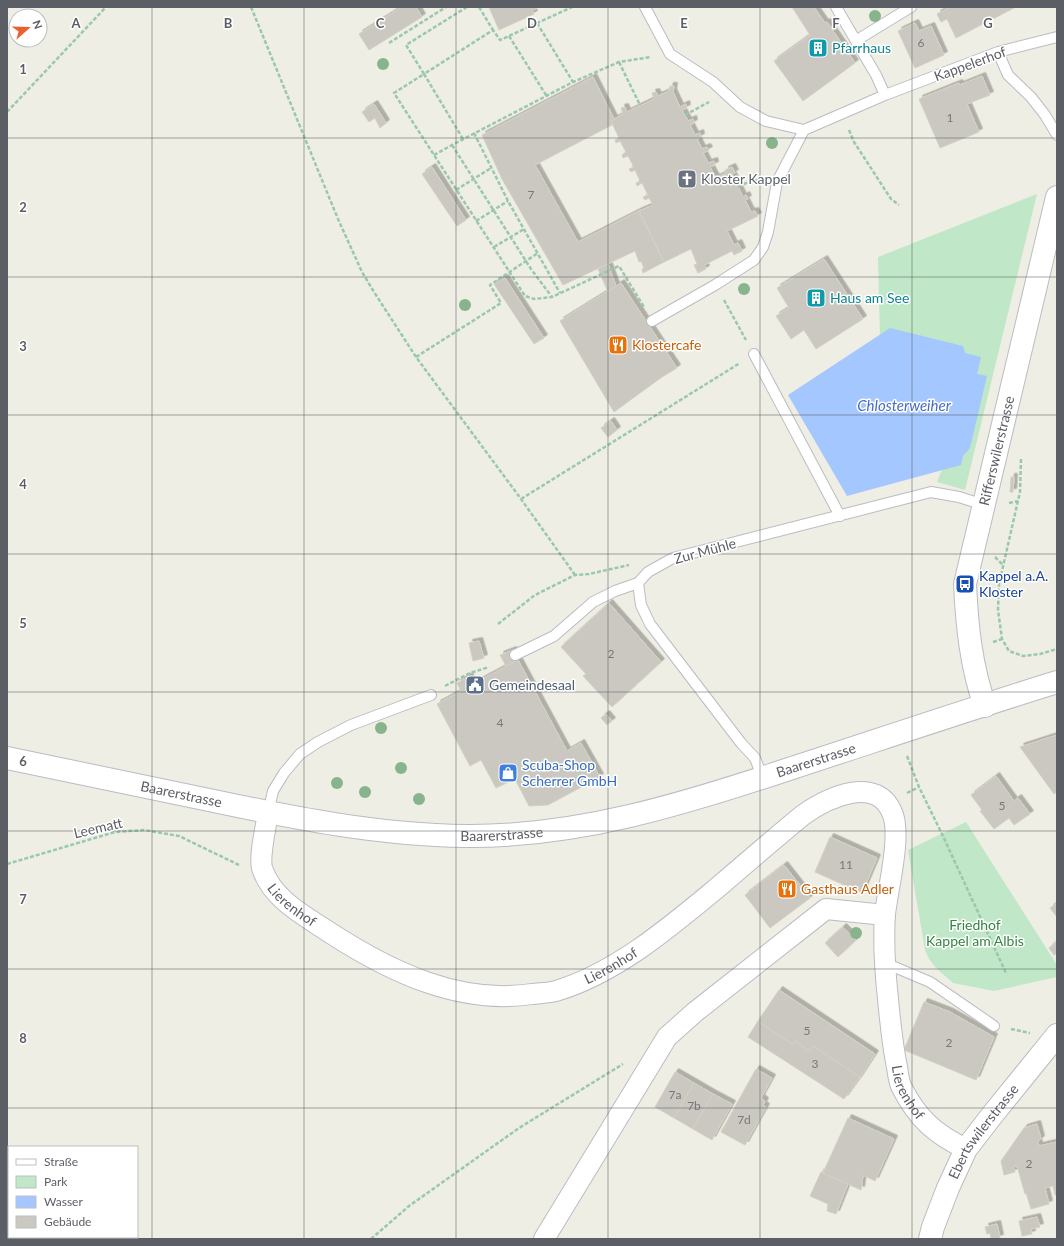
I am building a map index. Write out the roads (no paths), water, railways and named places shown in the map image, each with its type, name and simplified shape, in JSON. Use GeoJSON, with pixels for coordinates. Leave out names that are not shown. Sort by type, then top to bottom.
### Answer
{"type":"FeatureCollection","features":[{"type":"Feature","properties":{"kind":"street","name":"Rifferswilerstrasse"},"geometry":{"type":"LineString","coordinates":[[985,706],[974,672],[966,613],[965,584],[1057,197]]}},
{"type":"Feature","properties":{"kind":"street","name":"Baarerstrasse"},"geometry":{"type":"LineString","coordinates":[[7,758],[332,825],[400,834],[468,836],[519,834],[601,823],[670,807],[1057,682]]}},
{"type":"Feature","properties":{"kind":"street","name":"Lierenhof"},"geometry":{"type":"LineString","coordinates":[[268,813],[262,845],[262,867],[272,889],[293,908],[344,941],[388,966],[433,985],[470,994],[514,997],[555,991],[593,976],[627,956],[678,920],[815,806],[847,793],[863,792],[878,796],[887,803],[893,815],[896,834],[885,916],[885,964],[892,1042],[901,1086],[917,1113],[936,1132],[966,1149]]}},
{"type":"Feature","properties":{"kind":"street"},"geometry":{"type":"LineString","coordinates":[[544,1239],[667,1037],[695,1012],[826,909],[885,916]]}},
{"type":"Feature","properties":{"kind":"street","name":"Ebertswilerstrasse"},"geometry":{"type":"LineString","coordinates":[[930,1239],[948,1188],[966,1149],[1057,1035]]}},
{"type":"Feature","properties":{"kind":"lane"},"geometry":{"type":"LineString","coordinates":[[645,7],[670,54],[713,82],[740,107],[766,121],[804,130],[777,182],[768,232],[763,247],[754,260],[716,285],[652,321]]}},
{"type":"Feature","properties":{"kind":"lane"},"geometry":{"type":"LineString","coordinates":[[836,7],[857,40],[885,95]]}},
{"type":"Feature","properties":{"kind":"lane"},"geometry":{"type":"LineString","coordinates":[[857,40],[911,7]]}},
{"type":"Feature","properties":{"kind":"lane","name":"Kappelerhof"},"geometry":{"type":"LineString","coordinates":[[804,130],[885,95],[998,52],[1057,37]]}},
{"type":"Feature","properties":{"kind":"lane"},"geometry":{"type":"LineString","coordinates":[[998,52],[1008,75],[1031,97],[1045,115],[1057,135]]}},
{"type":"Feature","properties":{"kind":"lane"},"geometry":{"type":"LineString","coordinates":[[754,354],[840,516]]}},
{"type":"Feature","properties":{"kind":"lane","name":"Zur Mühle"},"geometry":{"type":"LineString","coordinates":[[638,583],[648,572],[673,558],[931,492],[959,497],[984,505]]}},
{"type":"Feature","properties":{"kind":"lane"},"geometry":{"type":"LineString","coordinates":[[515,655],[554,636],[593,602],[615,591],[638,583],[641,605],[650,624],[741,743],[755,758],[763,778]]}},
{"type":"Feature","properties":{"kind":"lane"},"geometry":{"type":"LineString","coordinates":[[268,813],[273,791],[284,773],[300,754],[318,742],[351,725],[431,695]]}},
{"type":"Feature","properties":{"kind":"lane"},"geometry":{"type":"LineString","coordinates":[[885,964],[930,982],[994,1026]]}},
{"type":"Feature","properties":{"kind":"water","name":"Chlosterweiher"},"geometry":{"type":"Polygon","coordinates":[[[890,328],[963,346],[965,353],[981,357],[977,374],[987,376],[970,448],[963,456],[961,465],[847,496],[788,395],[890,328]]]}},
{"type":"Feature","properties":{"kind":"place","name":"Pfarrhaus"},"geometry":{"type":"Point","coordinates":[818,48]}},
{"type":"Feature","properties":{"kind":"place","name":"Kloster Kappel"},"geometry":{"type":"Point","coordinates":[687,179]}},
{"type":"Feature","properties":{"kind":"place","name":"Haus am See"},"geometry":{"type":"Point","coordinates":[816,298]}},
{"type":"Feature","properties":{"kind":"place","name":"Klostercafe"},"geometry":{"type":"Point","coordinates":[618,345]}},
{"type":"Feature","properties":{"kind":"place","name":"Kappel a.A. Kloster"},"geometry":{"type":"Point","coordinates":[965,584]}},
{"type":"Feature","properties":{"kind":"place","name":"Gemeindesaal"},"geometry":{"type":"Point","coordinates":[475,685]}},
{"type":"Feature","properties":{"kind":"place","name":"Scuba-Shop Scherrer GmbH"},"geometry":{"type":"Point","coordinates":[508,773]}},
{"type":"Feature","properties":{"kind":"place","name":"Gasthaus Adler"},"geometry":{"type":"Point","coordinates":[787,889]}},
{"type":"Feature","properties":{"kind":"park label","name":"Friedhof Kappel am Albis"},"geometry":{"type":"Point","coordinates":[975,934]}}]}
